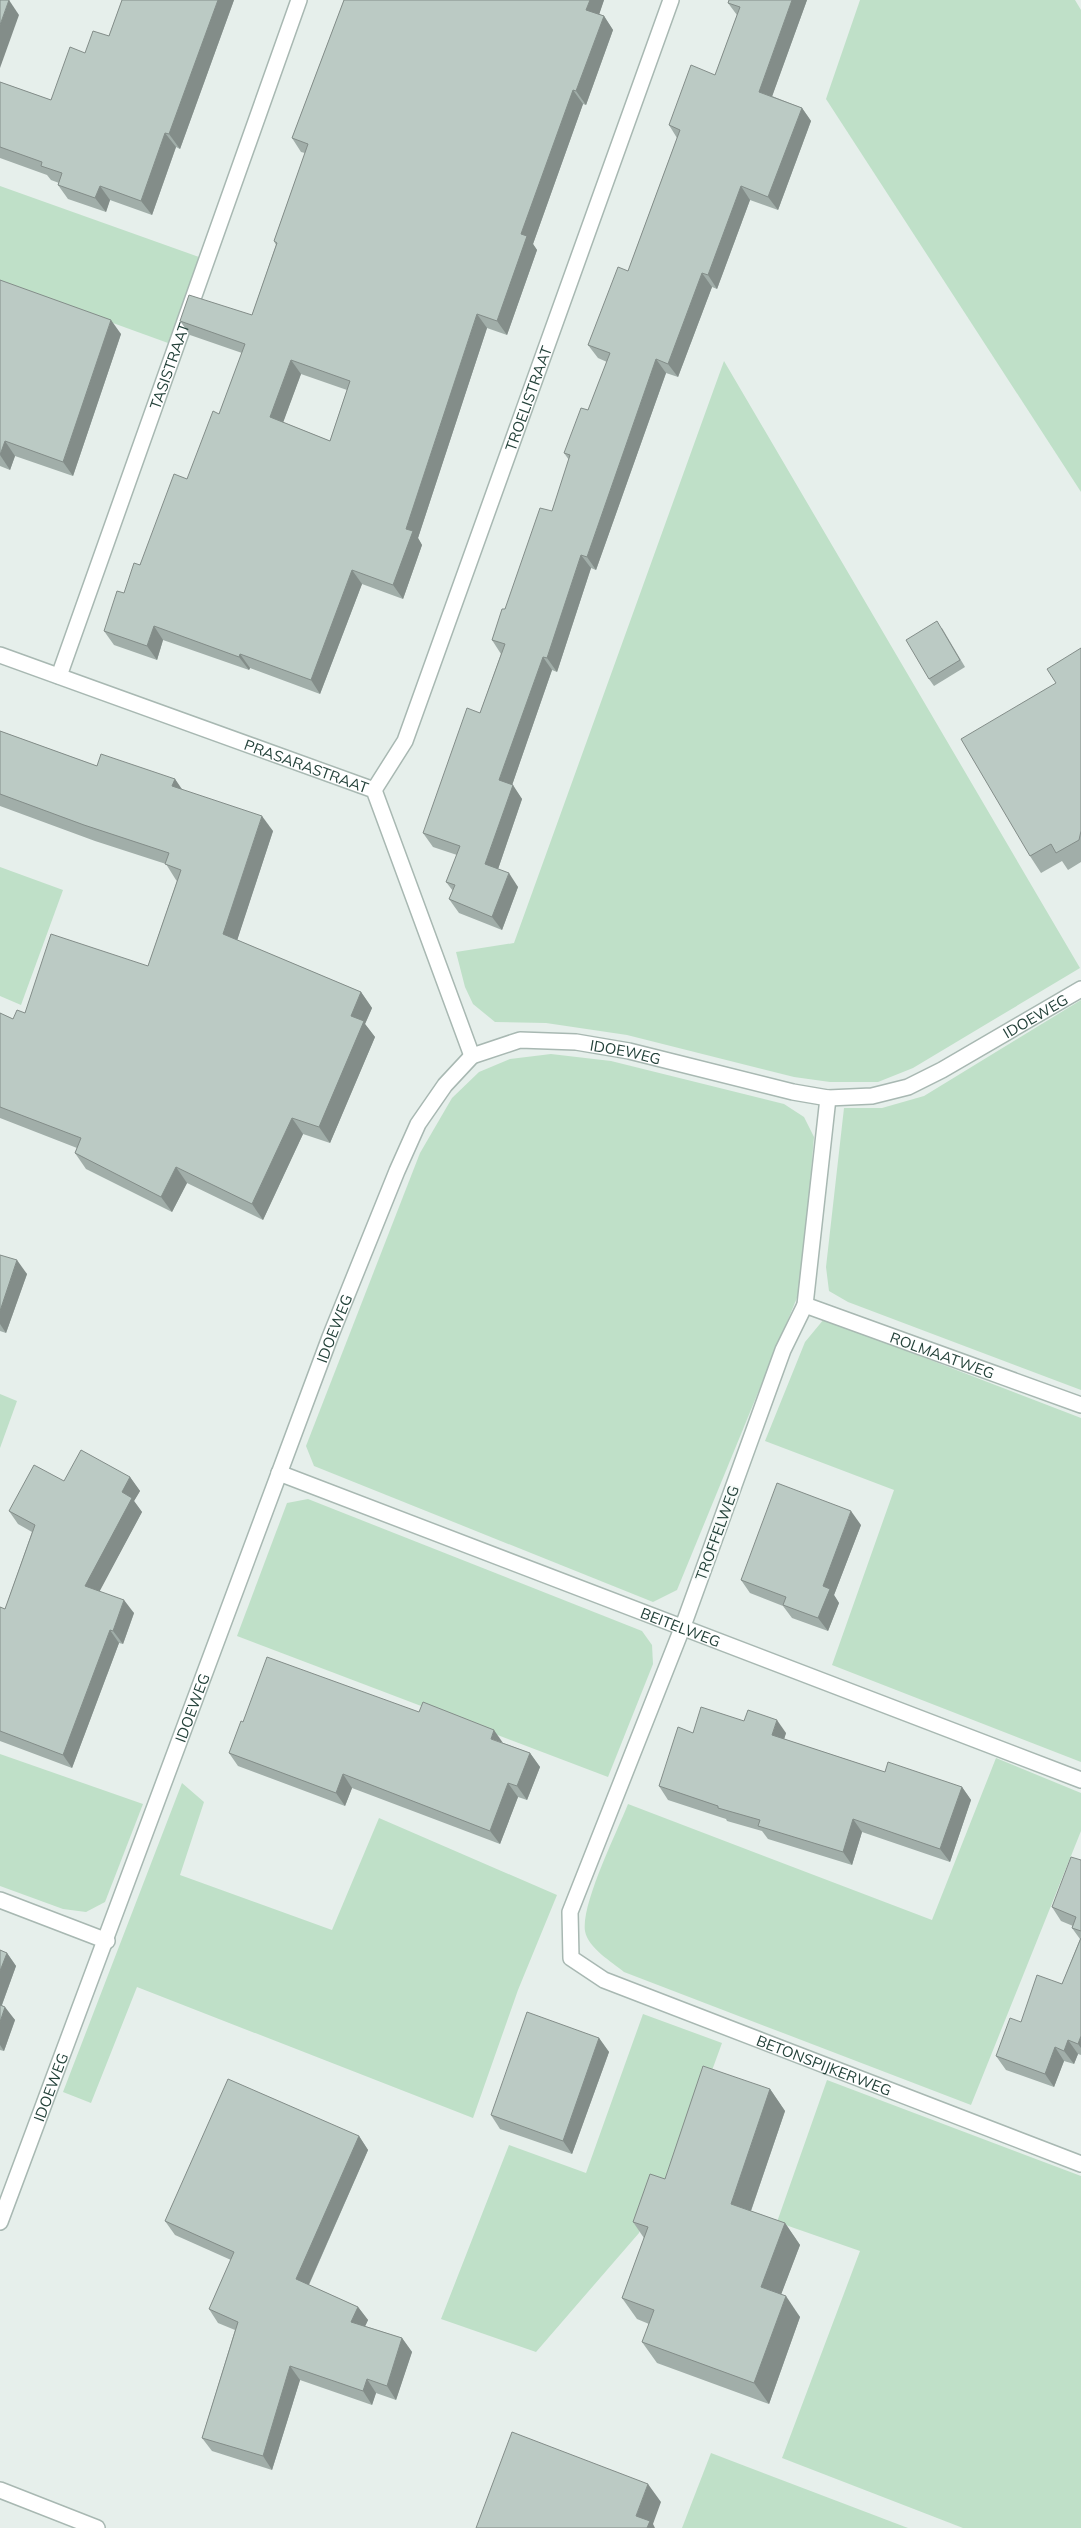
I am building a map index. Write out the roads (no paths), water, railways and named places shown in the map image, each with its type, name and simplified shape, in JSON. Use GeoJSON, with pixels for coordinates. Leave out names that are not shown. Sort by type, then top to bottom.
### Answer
{"type":"FeatureCollection","features":[{"type":"Feature","properties":{"kind":"street","name":"TASISTRAAT"},"geometry":{"type":"LineString","coordinates":[[60,676],[299,0]]}},
{"type":"Feature","properties":{"kind":"street","name":"TROELISTRAAT"},"geometry":{"type":"LineString","coordinates":[[374,790],[405,741],[671,0]]}},
{"type":"Feature","properties":{"kind":"street","name":"PRASARASTRAAT"},"geometry":{"type":"LineString","coordinates":[[0,655],[374,790],[472,1056]]}},
{"type":"Feature","properties":{"kind":"street","name":"IDOEWEG"},"geometry":{"type":"LineString","coordinates":[[0,2222],[107,1941],[279,1473],[338,1319],[414,1132],[445,1085],[472,1056],[520,1040],[576,1042],[629,1051],[792,1092],[828,1098],[872,1096],[908,1087],[942,1070],[1081,989]]}},
{"type":"Feature","properties":{"kind":"street","name":"TROFFELWEG"},"geometry":{"type":"LineString","coordinates":[[571,1958],[570,1912],[683,1626],[783,1350],[805,1305],[828,1098]]}},
{"type":"Feature","properties":{"kind":"street","name":"ROLMAATWEG"},"geometry":{"type":"LineString","coordinates":[[805,1305],[1081,1405]]}},
{"type":"Feature","properties":{"kind":"street","name":"BEITELWEG"},"geometry":{"type":"LineString","coordinates":[[279,1473],[683,1626],[1081,1780]]}},
{"type":"Feature","properties":{"kind":"street"},"geometry":{"type":"LineString","coordinates":[[0,1900],[107,1941]]}},
{"type":"Feature","properties":{"kind":"street","name":"BETONSPIJKERWEG"},"geometry":{"type":"LineString","coordinates":[[571,1958],[604,1980],[1081,2164]]}},
{"type":"Feature","properties":{"kind":"street"},"geometry":{"type":"LineString","coordinates":[[0,2490],[97,2528]]}}]}
